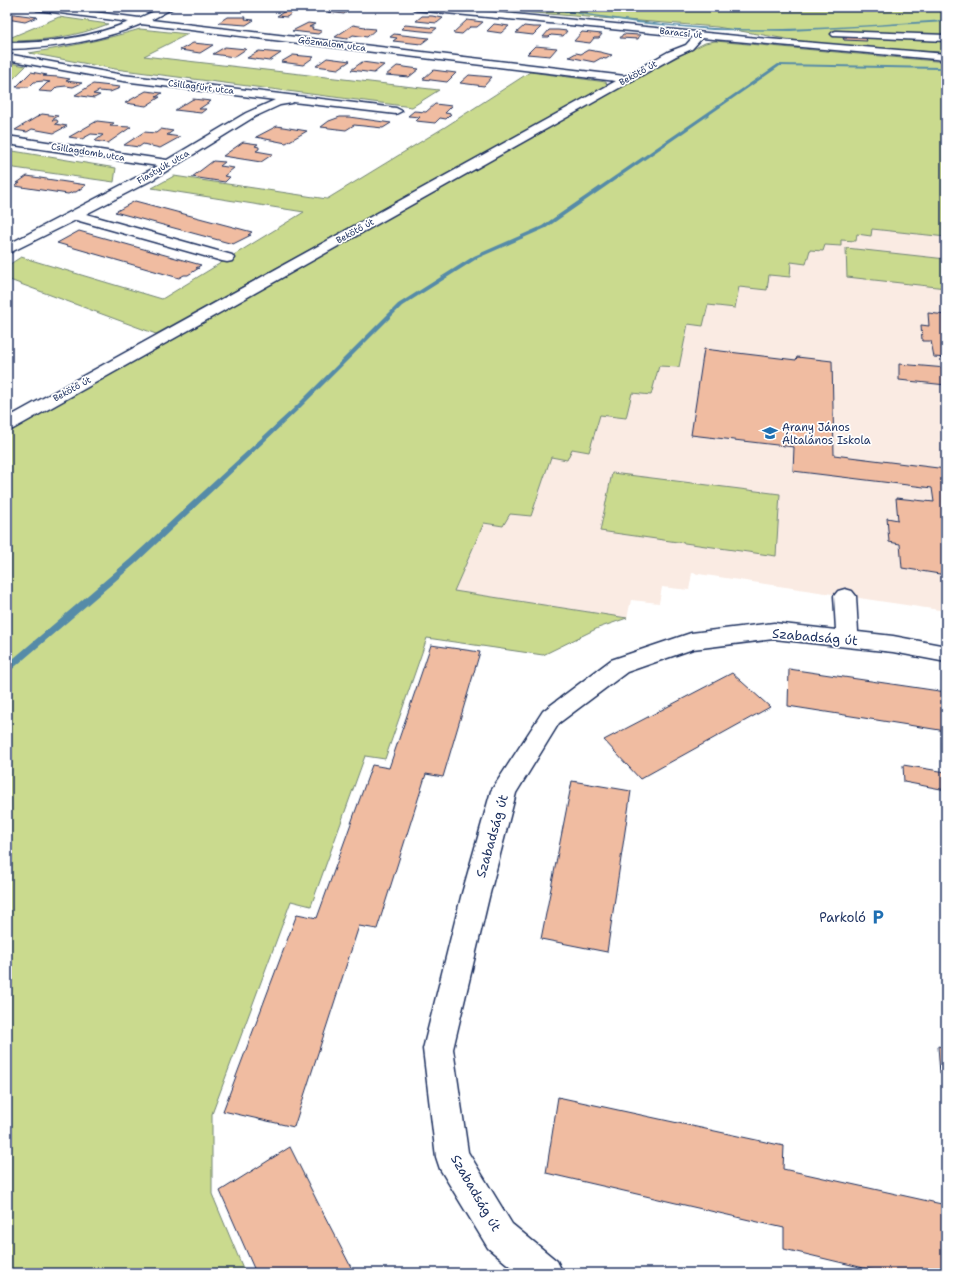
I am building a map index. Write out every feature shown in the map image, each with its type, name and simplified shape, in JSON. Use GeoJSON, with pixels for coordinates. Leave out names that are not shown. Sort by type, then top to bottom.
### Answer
{"type":"FeatureCollection","features":[{"type":"Feature","properties":{"kind":"street","name":"Gőzmalom utca"},"geometry":{"type":"LineString","coordinates":[[37,7],[140,21],[627,79]]}},
{"type":"Feature","properties":{"kind":"street"},"geometry":{"type":"LineString","coordinates":[[7,46],[30,46],[100,36],[140,21],[171,7]]}},
{"type":"Feature","properties":{"kind":"street","name":"Baracsi út"},"geometry":{"type":"LineString","coordinates":[[415,7],[768,42],[946,57]]}},
{"type":"Feature","properties":{"kind":"street"},"geometry":{"type":"LineString","coordinates":[[829,34],[946,38]]}},
{"type":"Feature","properties":{"kind":"street","name":"Bekötő út"},"geometry":{"type":"LineString","coordinates":[[7,425],[672,54],[689,47],[700,35]]}},
{"type":"Feature","properties":{"kind":"street"},"geometry":{"type":"LineString","coordinates":[[768,42],[775,38],[784,36],[806,36]]}},
{"type":"Feature","properties":{"kind":"street"},"geometry":{"type":"LineString","coordinates":[[20,59],[13,54],[30,46]]}},
{"type":"Feature","properties":{"kind":"street","name":"Csillagfürt utca"},"geometry":{"type":"LineString","coordinates":[[7,57],[123,78],[396,111]]}},
{"type":"Feature","properties":{"kind":"street"},"geometry":{"type":"LineString","coordinates":[[236,92],[250,97],[255,101],[256,108],[250,115]]}},
{"type":"Feature","properties":{"kind":"street","name":"Fiastyúk utca"},"geometry":{"type":"LineString","coordinates":[[7,250],[170,164],[250,115],[278,102],[306,100]]}},
{"type":"Feature","properties":{"kind":"street","name":"Csillagdomb utca"},"geometry":{"type":"LineString","coordinates":[[7,140],[170,164]]}},
{"type":"Feature","properties":{"kind":"street"},"geometry":{"type":"LineString","coordinates":[[74,215],[227,258]]}},
{"type":"Feature","properties":{"kind":"street"},"geometry":{"type":"LineString","coordinates":[[845,596],[847,639]]}},
{"type":"Feature","properties":{"kind":"street","name":"Szabadság út"},"geometry":{"type":"LineString","coordinates":[[545,1273],[500,1236],[452,1157],[438,1049],[475,897],[504,791],[552,717],[619,666],[691,641],[774,631],[893,644],[946,654]]}},
{"type":"Feature","properties":{"kind":"shaded area","name":"Arany János Általános Iskola"},"geometry":{"type":"Polygon","coordinates":[[[871,229],[946,237],[946,611],[692,573],[689,590],[662,587],[659,603],[631,600],[627,618],[454,591],[484,523],[503,526],[510,514],[531,516],[551,457],[571,449],[600,414],[626,418],[632,392],[659,365],[679,367],[688,324],[708,305],[735,308],[738,287],[769,274],[810,250],[825,245],[841,246],[840,239],[871,229]]]}},
{"type":"Feature","properties":{"kind":"green space"},"geometry":{"type":"Polygon","coordinates":[[[946,7],[946,52],[891,50],[804,42],[717,27],[470,8],[946,7]]]}},
{"type":"Feature","properties":{"kind":"green space"},"geometry":{"type":"Polygon","coordinates":[[[59,17],[108,24],[71,35],[33,40],[7,41],[7,39],[59,17]]]}},
{"type":"Feature","properties":{"kind":"green space"},"geometry":{"type":"Polygon","coordinates":[[[140,29],[188,34],[144,56],[439,90],[412,107],[115,69],[29,53],[85,43],[140,29]]]}},
{"type":"Feature","properties":{"kind":"green space"},"geometry":{"type":"Polygon","coordinates":[[[715,41],[946,62],[946,237],[872,229],[871,236],[857,234],[856,241],[841,240],[841,246],[825,245],[823,251],[810,250],[806,264],[791,262],[790,277],[769,275],[767,290],[739,287],[735,308],[708,305],[703,326],[688,324],[679,367],[659,366],[651,395],[632,393],[626,418],[600,415],[589,452],[572,449],[567,460],[551,457],[531,516],[510,514],[503,526],[484,523],[454,591],[627,618],[598,628],[543,655],[427,638],[385,759],[365,756],[311,906],[291,901],[212,1114],[212,1194],[245,1273],[7,1273],[7,432],[644,74],[705,43],[715,41]]]}},
{"type":"Feature","properties":{"kind":"green space"},"geometry":{"type":"Polygon","coordinates":[[[10,63],[26,66],[7,85],[7,66],[10,63]]]}},
{"type":"Feature","properties":{"kind":"green space"},"geometry":{"type":"Polygon","coordinates":[[[530,72],[606,82],[607,86],[156,334],[7,279],[7,266],[21,257],[162,299],[304,212],[152,188],[174,176],[327,199],[445,127],[530,72]]]}},
{"type":"Feature","properties":{"kind":"green space"},"geometry":{"type":"Polygon","coordinates":[[[7,150],[116,168],[114,182],[7,167],[7,150]]]}},
{"type":"Feature","properties":{"kind":"green space"},"geometry":{"type":"Polygon","coordinates":[[[846,248],[946,259],[946,288],[847,277],[846,248]]]}},
{"type":"Feature","properties":{"kind":"green space"},"geometry":{"type":"Polygon","coordinates":[[[612,473],[780,494],[776,556],[600,531],[612,473]]]}},
{"type":"Feature","properties":{"kind":"building"},"geometry":{"type":"Polygon","coordinates":[[[335,7],[351,9],[344,14],[328,12],[335,7]]]}},
{"type":"Feature","properties":{"kind":"building"},"geometry":{"type":"Polygon","coordinates":[[[290,8],[297,9],[287,17],[277,16],[290,8]]]}},
{"type":"Feature","properties":{"kind":"building"},"geometry":{"type":"Polygon","coordinates":[[[292,8],[317,8],[313,11],[292,8]]]}},
{"type":"Feature","properties":{"kind":"building"},"geometry":{"type":"Polygon","coordinates":[[[7,13],[37,17],[25,22],[7,19],[7,13]]]}},
{"type":"Feature","properties":{"kind":"building"},"geometry":{"type":"Polygon","coordinates":[[[422,16],[443,18],[437,23],[416,21],[422,16]]]}},
{"type":"Feature","properties":{"kind":"building"},"geometry":{"type":"Polygon","coordinates":[[[227,17],[246,17],[245,19],[254,20],[246,25],[218,23],[227,17]]]}},
{"type":"Feature","properties":{"kind":"building"},"geometry":{"type":"Polygon","coordinates":[[[467,20],[483,22],[477,27],[470,27],[462,34],[453,33],[467,20]]]}},
{"type":"Feature","properties":{"kind":"building"},"geometry":{"type":"Polygon","coordinates":[[[308,23],[315,24],[309,27],[313,27],[312,29],[322,31],[318,34],[292,31],[308,23]]]}},
{"type":"Feature","properties":{"kind":"building"},"geometry":{"type":"Polygon","coordinates":[[[494,24],[509,26],[501,33],[487,31],[494,24]]]}},
{"type":"Feature","properties":{"kind":"building"},"geometry":{"type":"Polygon","coordinates":[[[353,25],[376,29],[367,37],[353,35],[347,39],[335,37],[353,25]]]}},
{"type":"Feature","properties":{"kind":"building"},"geometry":{"type":"Polygon","coordinates":[[[405,25],[437,28],[432,32],[401,29],[405,25]]]}},
{"type":"Feature","properties":{"kind":"building"},"geometry":{"type":"Polygon","coordinates":[[[524,26],[541,27],[533,35],[516,33],[524,26]]]}},
{"type":"Feature","properties":{"kind":"building"},"geometry":{"type":"Polygon","coordinates":[[[549,30],[567,31],[563,36],[551,35],[549,37],[543,37],[549,30]]]}},
{"type":"Feature","properties":{"kind":"building"},"geometry":{"type":"Polygon","coordinates":[[[582,32],[602,34],[599,38],[594,38],[590,43],[574,41],[582,32]]]}},
{"type":"Feature","properties":{"kind":"building"},"geometry":{"type":"Polygon","coordinates":[[[394,34],[429,38],[421,44],[393,41],[397,38],[390,37],[394,34]]]}},
{"type":"Feature","properties":{"kind":"building"},"geometry":{"type":"Polygon","coordinates":[[[623,34],[640,35],[638,39],[620,38],[623,34]]]}},
{"type":"Feature","properties":{"kind":"building"},"geometry":{"type":"Polygon","coordinates":[[[846,35],[865,36],[867,41],[844,40],[843,38],[847,38],[846,35]]]}},
{"type":"Feature","properties":{"kind":"building"},"geometry":{"type":"Polygon","coordinates":[[[193,43],[213,45],[200,53],[180,50],[193,43]]]}},
{"type":"Feature","properties":{"kind":"building"},"geometry":{"type":"Polygon","coordinates":[[[535,46],[557,48],[550,56],[527,54],[535,46]]]}},
{"type":"Feature","properties":{"kind":"building"},"geometry":{"type":"Polygon","coordinates":[[[225,47],[246,49],[234,57],[213,54],[225,47]]]}},
{"type":"Feature","properties":{"kind":"building"},"geometry":{"type":"Polygon","coordinates":[[[588,50],[612,55],[606,59],[601,58],[594,62],[569,57],[576,53],[581,54],[588,50]]]}},
{"type":"Feature","properties":{"kind":"building"},"geometry":{"type":"Polygon","coordinates":[[[259,51],[281,53],[269,61],[247,58],[259,51]]]}},
{"type":"Feature","properties":{"kind":"building"},"geometry":{"type":"Polygon","coordinates":[[[293,55],[314,57],[303,65],[281,62],[293,55]]]}},
{"type":"Feature","properties":{"kind":"building"},"geometry":{"type":"Polygon","coordinates":[[[327,58],[350,61],[338,69],[316,66],[327,58]]]}},
{"type":"Feature","properties":{"kind":"building"},"geometry":{"type":"Polygon","coordinates":[[[362,62],[384,65],[374,73],[351,70],[362,62]]]}},
{"type":"Feature","properties":{"kind":"building"},"geometry":{"type":"Polygon","coordinates":[[[397,66],[419,69],[409,77],[386,75],[397,66]]]}},
{"type":"Feature","properties":{"kind":"building"},"geometry":{"type":"Polygon","coordinates":[[[433,70],[456,73],[447,82],[423,79],[433,70]]]}},
{"type":"Feature","properties":{"kind":"building"},"geometry":{"type":"Polygon","coordinates":[[[31,72],[47,75],[43,76],[70,79],[66,81],[82,83],[73,87],[57,87],[52,92],[39,91],[50,82],[43,81],[34,82],[29,87],[16,87],[31,72]]]}},
{"type":"Feature","properties":{"kind":"building"},"geometry":{"type":"Polygon","coordinates":[[[469,75],[492,77],[484,86],[460,83],[469,75]]]}},
{"type":"Feature","properties":{"kind":"building"},"geometry":{"type":"Polygon","coordinates":[[[93,84],[120,88],[110,92],[99,91],[93,94],[100,95],[94,98],[75,95],[93,84]]]}},
{"type":"Feature","properties":{"kind":"building"},"geometry":{"type":"Polygon","coordinates":[[[146,91],[162,93],[156,97],[160,97],[146,106],[125,103],[146,91]]]}},
{"type":"Feature","properties":{"kind":"building"},"geometry":{"type":"Polygon","coordinates":[[[193,99],[211,101],[199,109],[206,109],[201,113],[175,110],[193,99]]]}},
{"type":"Feature","properties":{"kind":"building"},"geometry":{"type":"Polygon","coordinates":[[[435,104],[452,106],[445,113],[451,114],[446,119],[440,118],[435,123],[416,121],[420,117],[408,116],[414,111],[426,112],[435,104]]]}},
{"type":"Feature","properties":{"kind":"building"},"geometry":{"type":"Polygon","coordinates":[[[42,114],[58,116],[52,120],[57,120],[58,122],[55,124],[67,126],[54,133],[32,129],[27,132],[15,130],[42,114]]]}},
{"type":"Feature","properties":{"kind":"building"},"geometry":{"type":"Polygon","coordinates":[[[340,117],[391,123],[383,128],[354,125],[346,130],[321,127],[329,121],[340,117]]]}},
{"type":"Feature","properties":{"kind":"building"},"geometry":{"type":"Polygon","coordinates":[[[97,121],[114,123],[110,126],[131,127],[108,143],[95,141],[103,135],[91,134],[82,139],[69,137],[97,121]]]}},
{"type":"Feature","properties":{"kind":"building"},"geometry":{"type":"Polygon","coordinates":[[[277,126],[307,131],[286,143],[256,137],[277,126]]]}},
{"type":"Feature","properties":{"kind":"building"},"geometry":{"type":"Polygon","coordinates":[[[161,129],[173,131],[167,135],[180,137],[160,148],[143,144],[139,147],[124,145],[144,132],[156,133],[161,129]]]}},
{"type":"Feature","properties":{"kind":"building"},"geometry":{"type":"Polygon","coordinates":[[[243,142],[258,144],[255,146],[259,147],[259,149],[256,151],[273,154],[261,162],[223,156],[243,142]]]}},
{"type":"Feature","properties":{"kind":"building"},"geometry":{"type":"Polygon","coordinates":[[[213,161],[225,162],[220,166],[234,168],[224,176],[230,177],[225,182],[192,177],[213,161]]]}},
{"type":"Feature","properties":{"kind":"building"},"geometry":{"type":"Polygon","coordinates":[[[27,176],[86,185],[76,192],[68,194],[15,186],[27,176]]]}},
{"type":"Feature","properties":{"kind":"building"},"geometry":{"type":"Polygon","coordinates":[[[135,201],[252,232],[248,235],[251,235],[233,244],[115,212],[135,201]]]}},
{"type":"Feature","properties":{"kind":"building"},"geometry":{"type":"Polygon","coordinates":[[[79,231],[201,265],[188,275],[184,275],[179,278],[57,243],[79,231]]]}},
{"type":"Feature","properties":{"kind":"building"},"geometry":{"type":"Polygon","coordinates":[[[928,313],[946,315],[946,358],[934,357],[931,341],[922,341],[921,325],[929,326],[928,313]]]}},
{"type":"Feature","properties":{"kind":"building","name":"Arany János Általános Iskola"},"geometry":{"type":"Polygon","coordinates":[[[704,349],[796,360],[797,357],[832,361],[834,455],[946,469],[946,575],[902,568],[900,544],[889,542],[887,518],[898,520],[896,498],[934,502],[932,488],[793,471],[794,447],[691,435],[704,349]]]}},
{"type":"Feature","properties":{"kind":"building"},"geometry":{"type":"Polygon","coordinates":[[[899,364],[946,368],[946,385],[899,380],[899,364]]]}},
{"type":"Feature","properties":{"kind":"building"},"geometry":{"type":"Polygon","coordinates":[[[431,645],[480,652],[443,777],[426,774],[377,929],[359,926],[294,1127],[223,1111],[297,914],[317,918],[372,765],[389,768],[431,645]]]}},
{"type":"Feature","properties":{"kind":"building"},"geometry":{"type":"Polygon","coordinates":[[[789,669],[946,692],[946,731],[788,706],[789,669]]]}},
{"type":"Feature","properties":{"kind":"building"},"geometry":{"type":"Polygon","coordinates":[[[732,673],[770,707],[640,779],[604,740],[732,673]]]}},
{"type":"Feature","properties":{"kind":"building"},"geometry":{"type":"Polygon","coordinates":[[[903,765],[946,772],[946,790],[904,782],[903,765]]]}},
{"type":"Feature","properties":{"kind":"building"},"geometry":{"type":"Polygon","coordinates":[[[572,781],[631,791],[607,952],[541,939],[572,781]]]}},
{"type":"Feature","properties":{"kind":"building"},"geometry":{"type":"Polygon","coordinates":[[[938,1046],[946,1048],[946,1075],[940,1074],[938,1046]]]}},
{"type":"Feature","properties":{"kind":"building"},"geometry":{"type":"Polygon","coordinates":[[[558,1097],[784,1146],[783,1169],[946,1205],[946,1273],[885,1273],[784,1249],[784,1228],[546,1173],[558,1097]]]}},
{"type":"Feature","properties":{"kind":"building"},"geometry":{"type":"Polygon","coordinates":[[[290,1147],[354,1273],[256,1273],[220,1191],[290,1147]]]}},
{"type":"Feature","properties":{"kind":"waterway"},"geometry":{"type":"LineString","coordinates":[[537,7],[637,22],[738,30],[790,30],[946,21]]}},
{"type":"Feature","properties":{"kind":"waterway"},"geometry":{"type":"LineString","coordinates":[[7,669],[132,562],[296,409],[400,305],[476,257],[544,227],[779,65],[939,68]]}},
{"type":"Feature","properties":{"kind":"place","name":"Arany János Általános Iskola"},"geometry":{"type":"Point","coordinates":[770,433]}},
{"type":"Feature","properties":{"kind":"place","name":"Parkoló"},"geometry":{"type":"Point","coordinates":[878,917]}}]}
